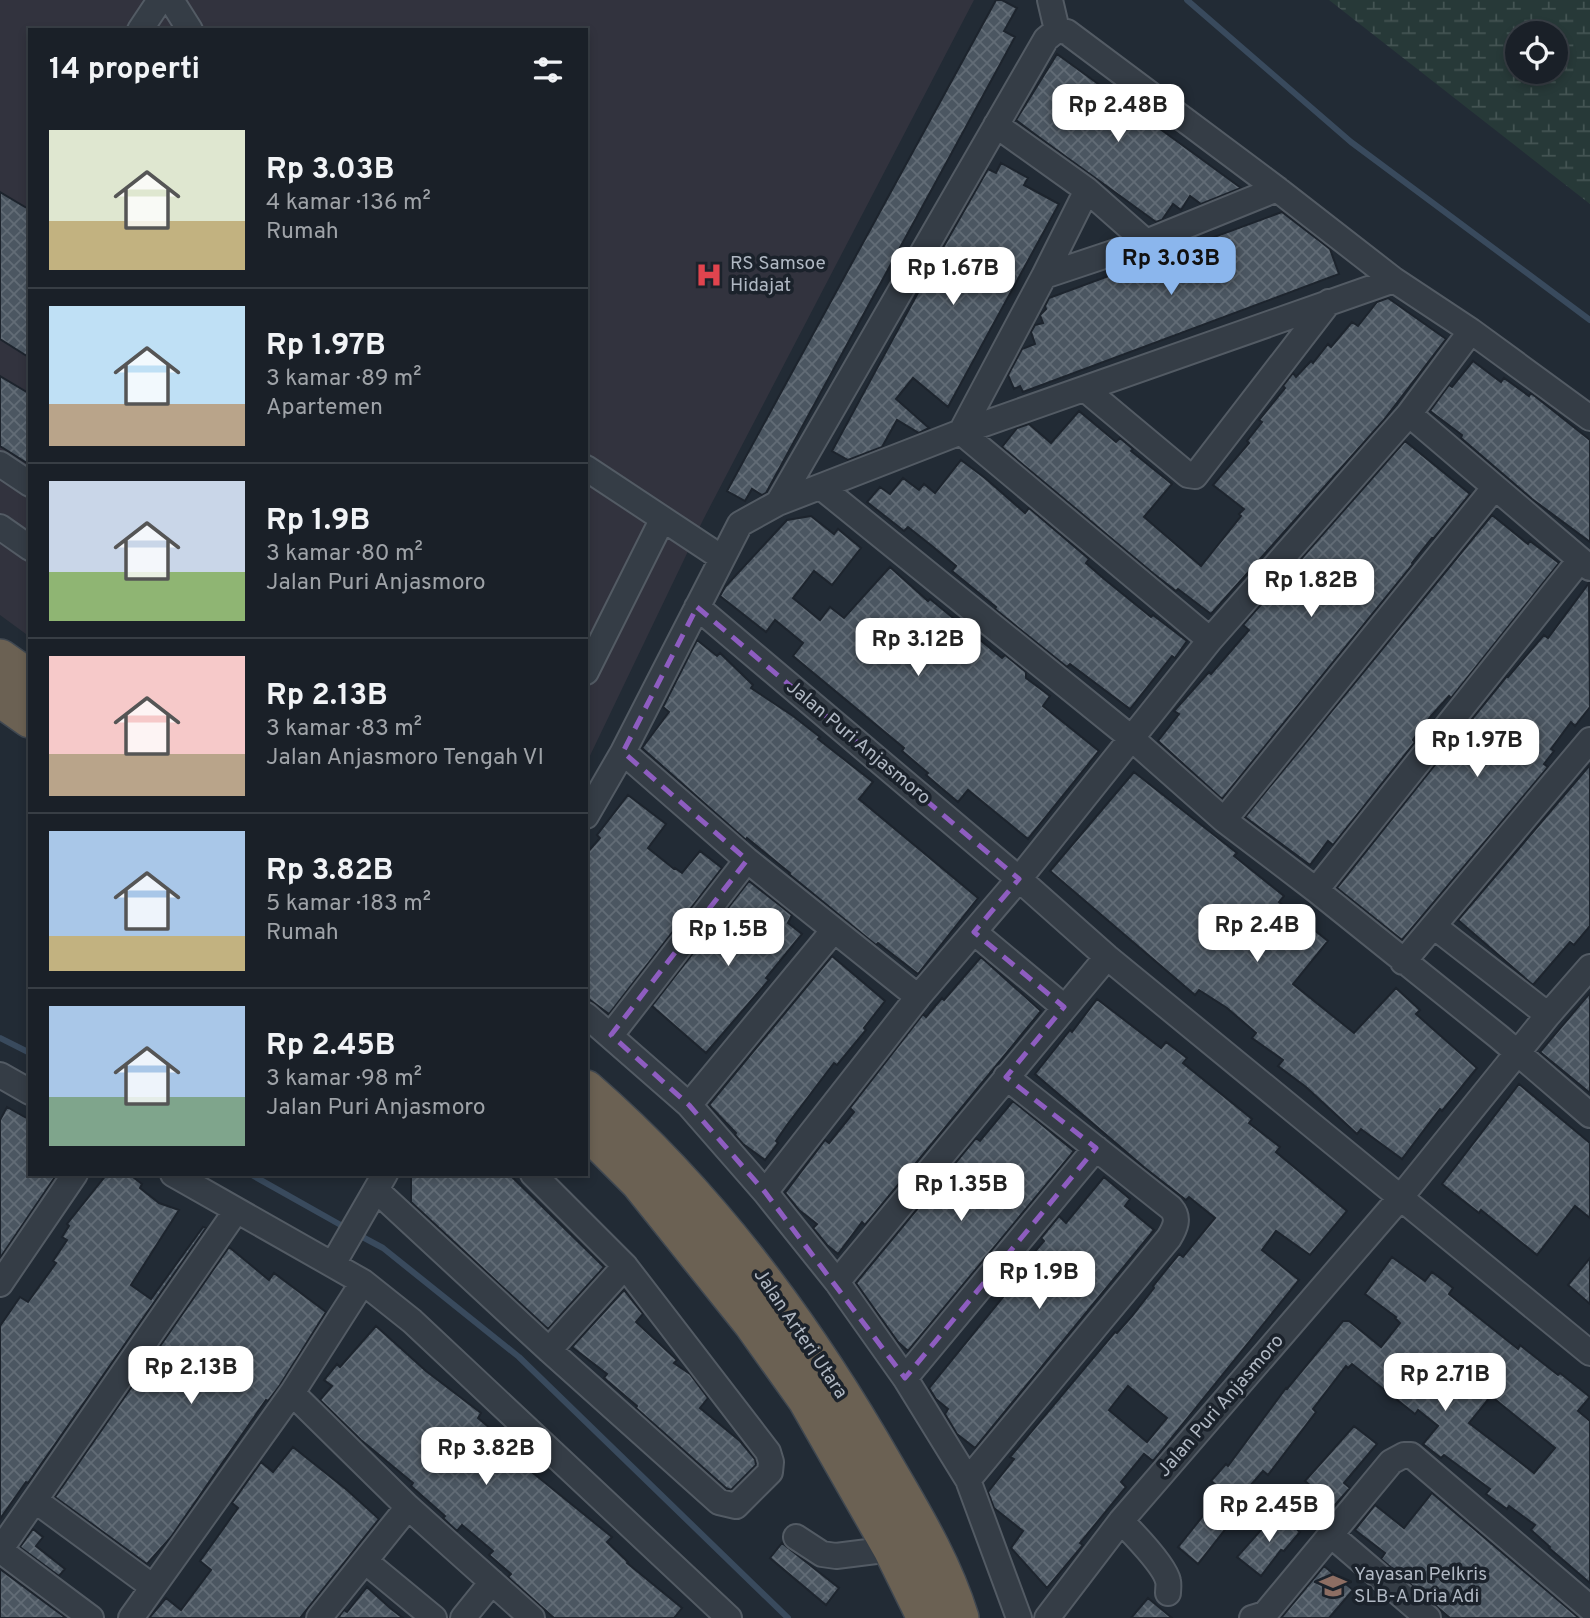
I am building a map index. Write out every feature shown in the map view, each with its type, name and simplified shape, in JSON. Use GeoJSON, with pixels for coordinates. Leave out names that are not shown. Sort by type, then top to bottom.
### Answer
{"type":"FeatureCollection","features":[{"type":"Feature","properties":{"kind":"highway"},"geometry":{"type":"LineString","coordinates":[[0,658],[28,677]]}},
{"type":"Feature","properties":{"kind":"highway"},"geometry":{"type":"LineString","coordinates":[[0,698],[28,718]]}},
{"type":"Feature","properties":{"kind":"highway","name":"Jalan Arteri Utara"},"geometry":{"type":"LineString","coordinates":[[588,1091],[616,1115],[707,1210],[774,1292],[828,1371],[937,1556],[960,1618]]}},
{"type":"Feature","properties":{"kind":"highway","name":"Jalan Arteri Utara"},"geometry":{"type":"LineString","coordinates":[[588,1131],[639,1182],[752,1323],[807,1400],[892,1549],[926,1618]]}},
{"type":"Feature","properties":{"kind":"street"},"geometry":{"type":"LineString","coordinates":[[141,28],[158,3],[166,0],[173,3],[189,28]]}},
{"type":"Feature","properties":{"kind":"street"},"geometry":{"type":"LineString","coordinates":[[1050,0],[1057,30]]}},
{"type":"Feature","properties":{"kind":"street"},"geometry":{"type":"LineString","coordinates":[[778,503],[1046,39],[1057,30]]}},
{"type":"Feature","properties":{"kind":"street"},"geometry":{"type":"LineString","coordinates":[[1057,30],[1067,32],[1394,279],[1471,331],[1590,418]]}},
{"type":"Feature","properties":{"kind":"street"},"geometry":{"type":"LineString","coordinates":[[996,125],[1087,190],[1146,242]]}},
{"type":"Feature","properties":{"kind":"street"},"geometry":{"type":"LineString","coordinates":[[1044,276],[1146,242],[1277,189]]}},
{"type":"Feature","properties":{"kind":"street"},"geometry":{"type":"LineString","coordinates":[[961,432],[1087,190]]}},
{"type":"Feature","properties":{"kind":"street"},"geometry":{"type":"LineString","coordinates":[[588,813],[623,752],[740,524],[778,503],[961,432],[1394,279]]}},
{"type":"Feature","properties":{"kind":"street"},"geometry":{"type":"LineString","coordinates":[[1086,389],[1188,475],[1195,476],[1329,302]]}},
{"type":"Feature","properties":{"kind":"street"},"geometry":{"type":"LineString","coordinates":[[765,1192],[918,997],[1019,878],[1130,737],[1210,640],[1409,414],[1471,331]]}},
{"type":"Feature","properties":{"kind":"street"},"geometry":{"type":"LineString","coordinates":[[1316,890],[1585,564],[1409,414]]}},
{"type":"Feature","properties":{"kind":"street"},"geometry":{"type":"LineString","coordinates":[[961,432],[1210,640]]}},
{"type":"Feature","properties":{"kind":"street"},"geometry":{"type":"LineString","coordinates":[[0,464],[28,483]]}},
{"type":"Feature","properties":{"kind":"street"},"geometry":{"type":"LineString","coordinates":[[588,469],[722,558]]}},
{"type":"Feature","properties":{"kind":"street"},"geometry":{"type":"LineString","coordinates":[[821,487],[1130,737],[1224,820],[1316,890],[1517,1052],[1590,1115]]}},
{"type":"Feature","properties":{"kind":"street"},"geometry":{"type":"LineString","coordinates":[[1224,820],[1495,487]]}},
{"type":"Feature","properties":{"kind":"street"},"geometry":{"type":"LineString","coordinates":[[588,668],[663,520]]}},
{"type":"Feature","properties":{"kind":"street"},"geometry":{"type":"LineString","coordinates":[[0,527],[28,547]]}},
{"type":"Feature","properties":{"kind":"street","name":"Jalan Puri Anjasmoro"},"geometry":{"type":"LineString","coordinates":[[697,607],[1019,878],[1107,957],[1590,1353]]}},
{"type":"Feature","properties":{"kind":"street"},"geometry":{"type":"LineString","coordinates":[[1403,962],[1590,740]]}},
{"type":"Feature","properties":{"kind":"street"},"geometry":{"type":"LineString","coordinates":[[623,752],[747,860],[918,997]]}},
{"type":"Feature","properties":{"kind":"street"},"geometry":{"type":"LineString","coordinates":[[611,1035],[747,860]]}},
{"type":"Feature","properties":{"kind":"street"},"geometry":{"type":"LineString","coordinates":[[1435,927],[1548,1015]]}},
{"type":"Feature","properties":{"kind":"street"},"geometry":{"type":"LineString","coordinates":[[689,1105],[833,931]]}},
{"type":"Feature","properties":{"kind":"street"},"geometry":{"type":"LineString","coordinates":[[974,932],[1064,1007]]}},
{"type":"Feature","properties":{"kind":"street"},"geometry":{"type":"LineString","coordinates":[[837,1282],[1107,957]]}},
{"type":"Feature","properties":{"kind":"street","name":"Jalan Puri Anjasmoro"},"geometry":{"type":"LineString","coordinates":[[1047,1618],[1121,1521],[1400,1198],[1517,1052],[1590,967]]}},
{"type":"Feature","properties":{"kind":"street"},"geometry":{"type":"LineString","coordinates":[[588,1018],[689,1105],[765,1192],[837,1282],[905,1378],[968,1480],[1019,1618]]}},
{"type":"Feature","properties":{"kind":"street"},"geometry":{"type":"LineString","coordinates":[[0,1075],[28,1091]]}},
{"type":"Feature","properties":{"kind":"street"},"geometry":{"type":"LineString","coordinates":[[968,1480],[1169,1238],[1176,1225],[1176,1213],[1171,1208],[1006,1077]]}},
{"type":"Feature","properties":{"kind":"street"},"geometry":{"type":"LineString","coordinates":[[905,1378],[1096,1148]]}},
{"type":"Feature","properties":{"kind":"street"},"geometry":{"type":"LineString","coordinates":[[0,1284],[74,1176]]}},
{"type":"Feature","properties":{"kind":"street"},"geometry":{"type":"LineString","coordinates":[[176,1176],[236,1211],[337,1257],[363,1282],[412,1321],[729,1618]]}},
{"type":"Feature","properties":{"kind":"street"},"geometry":{"type":"LineString","coordinates":[[337,1257],[377,1189],[549,1350],[719,1502],[736,1506],[770,1472],[772,1462],[768,1452],[625,1266],[535,1176]]}},
{"type":"Feature","properties":{"kind":"street"},"geometry":{"type":"LineString","coordinates":[[91,1618],[4,1538],[36,1501],[236,1211]]}},
{"type":"Feature","properties":{"kind":"street"},"geometry":{"type":"LineString","coordinates":[[549,1350],[625,1266]]}},
{"type":"Feature","properties":{"kind":"street"},"geometry":{"type":"LineString","coordinates":[[131,1618],[292,1393],[363,1282]]}},
{"type":"Feature","properties":{"kind":"street"},"geometry":{"type":"LineString","coordinates":[[292,1393],[408,1507],[532,1618]]}},
{"type":"Feature","properties":{"kind":"street"},"geometry":{"type":"LineString","coordinates":[[1262,1617],[1391,1462],[1404,1455],[1411,1455],[1590,1608]]}},
{"type":"Feature","properties":{"kind":"street"},"geometry":{"type":"LineString","coordinates":[[36,1501],[153,1587]]}},
{"type":"Feature","properties":{"kind":"street"},"geometry":{"type":"LineString","coordinates":[[319,1618],[408,1507]]}},
{"type":"Feature","properties":{"kind":"street"},"geometry":{"type":"LineString","coordinates":[[1121,1521],[1137,1536],[1165,1573],[1169,1582],[1167,1592]]}},
{"type":"Feature","properties":{"kind":"street"},"geometry":{"type":"LineString","coordinates":[[1331,1535],[1428,1618]]}},
{"type":"Feature","properties":{"kind":"street"},"geometry":{"type":"LineString","coordinates":[[796,1537],[822,1554],[836,1556],[892,1549]]}},
{"type":"Feature","properties":{"kind":"street"},"geometry":{"type":"LineString","coordinates":[[365,1561],[435,1618]]}},
{"type":"Feature","properties":{"kind":"street"},"geometry":{"type":"LineString","coordinates":[[463,1618],[492,1582]]}},
{"type":"Feature","properties":{"kind":"highlighted area"},"geometry":{"type":"Polygon","coordinates":[[[697,607],[1019,879],[974,932],[1064,1007],[1006,1077],[1096,1148],[905,1378],[765,1192],[689,1105],[611,1035],[747,860],[623,752],[697,607]]]}},
{"type":"Feature","properties":{"kind":"shaded area","name":"RS Samsoe Hidajat"},"geometry":{"type":"Polygon","coordinates":[[[0,0],[974,0],[703,520],[588,760],[588,28],[28,28],[28,636],[0,615],[0,0]]]}},
{"type":"Feature","properties":{"kind":"green space"},"geometry":{"type":"Polygon","coordinates":[[[1329,0],[1590,0],[1590,204],[1329,0]]]}},
{"type":"Feature","properties":{"kind":"building"},"geometry":{"type":"Polygon","coordinates":[[[996,0],[1002,0],[1017,8],[1004,31],[1015,37],[766,493],[762,495],[752,489],[745,501],[727,491],[996,0]]]}},
{"type":"Feature","properties":{"kind":"building"},"geometry":{"type":"Polygon","coordinates":[[[1057,54],[1241,188],[1201,204],[1190,196],[1181,210],[1173,204],[1162,220],[1156,222],[1036,135],[1016,120],[1057,54]]]}},
{"type":"Feature","properties":{"kind":"building"},"geometry":{"type":"Polygon","coordinates":[[[1001,163],[1028,178],[1024,185],[1059,204],[948,407],[913,378],[896,399],[929,428],[919,433],[897,420],[882,447],[848,460],[832,451],[988,169],[996,173],[1001,163]]]}},
{"type":"Feature","properties":{"kind":"building"},"geometry":{"type":"Polygon","coordinates":[[[0,192],[28,209],[28,357],[0,339],[0,192]]]}},
{"type":"Feature","properties":{"kind":"building"},"geometry":{"type":"Polygon","coordinates":[[[1282,212],[1330,249],[1339,274],[1023,392],[1020,386],[1014,389],[1008,375],[1022,349],[1035,344],[1031,332],[1035,325],[1043,323],[1040,315],[1046,309],[1049,298],[1282,212]]]}},
{"type":"Feature","properties":{"kind":"building"},"geometry":{"type":"Polygon","coordinates":[[[1388,298],[1446,339],[1383,421],[1211,614],[1154,574],[1002,447],[1017,428],[1029,424],[1051,443],[1079,411],[1116,442],[1120,438],[1133,449],[1131,451],[1172,484],[1144,517],[1201,566],[1244,509],[1213,485],[1249,443],[1247,441],[1262,422],[1259,420],[1285,388],[1283,386],[1293,373],[1296,377],[1311,361],[1313,363],[1328,344],[1331,347],[1352,322],[1358,326],[1377,302],[1388,298]]]}},
{"type":"Feature","properties":{"kind":"building"},"geometry":{"type":"Polygon","coordinates":[[[1473,361],[1501,382],[1504,378],[1529,396],[1531,393],[1590,440],[1590,542],[1532,499],[1461,438],[1462,435],[1430,411],[1449,385],[1452,387],[1473,361]]]}},
{"type":"Feature","properties":{"kind":"building"},"geometry":{"type":"Polygon","coordinates":[[[0,376],[28,393],[28,464],[0,446],[0,376]]]}},
{"type":"Feature","properties":{"kind":"building"},"geometry":{"type":"Polygon","coordinates":[[[1405,441],[1470,494],[1222,799],[1158,741],[1179,714],[1174,711],[1249,630],[1243,625],[1405,441]]]}},
{"type":"Feature","properties":{"kind":"building"},"geometry":{"type":"Polygon","coordinates":[[[961,460],[1025,513],[1029,508],[1089,559],[1086,563],[1103,578],[1151,617],[1153,615],[1187,641],[1130,709],[1070,664],[1067,667],[952,571],[956,566],[932,546],[908,527],[904,531],[867,502],[880,487],[890,494],[903,478],[919,490],[924,484],[935,493],[961,460]]]}},
{"type":"Feature","properties":{"kind":"building"},"geometry":{"type":"Polygon","coordinates":[[[1492,515],[1528,544],[1530,541],[1559,563],[1451,698],[1449,696],[1431,716],[1413,740],[1415,742],[1333,845],[1328,841],[1310,865],[1245,817],[1492,515]]]}},
{"type":"Feature","properties":{"kind":"building"},"geometry":{"type":"Polygon","coordinates":[[[811,516],[834,534],[838,529],[861,548],[832,585],[814,571],[793,598],[820,620],[830,607],[844,618],[890,567],[928,601],[930,599],[1002,658],[1005,655],[1026,672],[1026,678],[1050,696],[1043,706],[1099,751],[1028,839],[968,790],[958,802],[926,775],[928,773],[902,751],[904,748],[793,656],[803,643],[775,620],[766,632],[720,596],[725,587],[787,520],[811,516]]]}},
{"type":"Feature","properties":{"kind":"building"},"geometry":{"type":"Polygon","coordinates":[[[1589,583],[1590,707],[1575,726],[1571,722],[1551,749],[1554,751],[1544,764],[1548,767],[1402,940],[1337,888],[1438,761],[1461,737],[1459,735],[1507,676],[1544,635],[1548,638],[1589,583]]]}},
{"type":"Feature","properties":{"kind":"building"},"geometry":{"type":"Polygon","coordinates":[[[697,640],[717,656],[720,653],[753,685],[751,688],[793,716],[873,782],[859,799],[978,898],[918,974],[878,943],[876,945],[747,838],[746,840],[642,748],[669,712],[663,707],[697,640]]]}},
{"type":"Feature","properties":{"kind":"building"},"geometry":{"type":"Polygon","coordinates":[[[1590,765],[1590,926],[1574,945],[1570,942],[1533,985],[1458,920],[1590,765]]]}},
{"type":"Feature","properties":{"kind":"building"},"geometry":{"type":"Polygon","coordinates":[[[1134,772],[1237,853],[1234,856],[1284,896],[1279,902],[1328,941],[1293,984],[1354,1033],[1396,988],[1420,1010],[1416,1014],[1477,1068],[1442,1111],[1440,1109],[1402,1159],[1361,1129],[1357,1134],[1306,1087],[1278,1066],[1283,1060],[1252,1038],[1256,1033],[1227,1008],[1199,990],[1195,995],[1050,871],[1134,772]]]}},
{"type":"Feature","properties":{"kind":"building"},"geometry":{"type":"Polygon","coordinates":[[[628,795],[666,824],[648,848],[674,869],[682,873],[700,851],[722,868],[609,1014],[588,998],[588,852],[600,838],[597,835],[628,795]]]}},
{"type":"Feature","properties":{"kind":"building"},"geometry":{"type":"Polygon","coordinates":[[[749,881],[792,915],[788,923],[802,934],[766,978],[769,980],[706,1053],[652,1006],[749,881]]]}},
{"type":"Feature","properties":{"kind":"building"},"geometry":{"type":"Polygon","coordinates":[[[832,956],[885,1001],[864,1028],[866,1030],[837,1065],[834,1063],[787,1125],[765,1160],[743,1144],[709,1105],[832,956]]]}},
{"type":"Feature","properties":{"kind":"building"},"geometry":{"type":"Polygon","coordinates":[[[981,957],[1041,1011],[865,1225],[862,1222],[838,1254],[813,1228],[817,1224],[799,1210],[785,1193],[825,1140],[829,1143],[854,1112],[850,1108],[923,1014],[926,1017],[942,998],[944,1000],[981,957]]]}},
{"type":"Feature","properties":{"kind":"building"},"geometry":{"type":"Polygon","coordinates":[[[1590,993],[1590,1093],[1540,1052],[1590,993]]]}},
{"type":"Feature","properties":{"kind":"building"},"geometry":{"type":"Polygon","coordinates":[[[1097,999],[1161,1048],[1166,1042],[1187,1058],[1183,1063],[1252,1119],[1249,1123],[1280,1147],[1276,1152],[1347,1211],[1310,1255],[1276,1231],[1262,1250],[1299,1280],[1153,1461],[1144,1454],[1121,1482],[1126,1487],[1047,1588],[1011,1548],[1023,1531],[994,1508],[988,1492],[1014,1459],[1010,1457],[1115,1332],[1132,1316],[1179,1254],[1183,1257],[1215,1218],[1189,1197],[1186,1200],[1145,1168],[1035,1074],[1070,1030],[1072,1032],[1097,999]],[[1128,1386],[1109,1410],[1147,1442],[1167,1418],[1128,1386]]]}},
{"type":"Feature","properties":{"kind":"building"},"geometry":{"type":"Polygon","coordinates":[[[1519,1084],[1590,1143],[1590,1218],[1575,1206],[1537,1255],[1481,1210],[1479,1213],[1442,1184],[1519,1084]]]}},
{"type":"Feature","properties":{"kind":"building"},"geometry":{"type":"Polygon","coordinates":[[[1013,1101],[1074,1151],[908,1351],[898,1342],[856,1283],[976,1138],[980,1141],[1013,1101]]]}},
{"type":"Feature","properties":{"kind":"building"},"geometry":{"type":"Polygon","coordinates":[[[7,1107],[28,1119],[28,1176],[56,1176],[0,1258],[0,1120],[7,1107]]]}},
{"type":"Feature","properties":{"kind":"building"},"geometry":{"type":"Polygon","coordinates":[[[105,1176],[132,1176],[142,1184],[140,1188],[159,1203],[179,1210],[131,1285],[151,1299],[203,1227],[206,1228],[0,1519],[0,1326],[20,1297],[28,1302],[56,1263],[53,1261],[67,1240],[62,1237],[69,1226],[67,1224],[105,1176]]]}},
{"type":"Feature","properties":{"kind":"building"},"geometry":{"type":"Polygon","coordinates":[[[411,1176],[511,1176],[604,1267],[548,1329],[411,1202],[411,1176]]]}},
{"type":"Feature","properties":{"kind":"building"},"geometry":{"type":"Polygon","coordinates":[[[1104,1177],[1130,1199],[1125,1206],[1154,1230],[975,1448],[957,1434],[945,1414],[948,1409],[936,1399],[929,1388],[1017,1280],[1014,1276],[1044,1241],[1041,1238],[1059,1216],[1066,1223],[1104,1177]]]}},
{"type":"Feature","properties":{"kind":"building"},"geometry":{"type":"Polygon","coordinates":[[[229,1247],[269,1280],[274,1273],[326,1312],[280,1385],[268,1401],[266,1400],[171,1537],[147,1564],[55,1497],[229,1247]]]}},
{"type":"Feature","properties":{"kind":"building"},"geometry":{"type":"Polygon","coordinates":[[[1392,1257],[1425,1281],[1432,1272],[1453,1288],[1449,1294],[1518,1349],[1520,1345],[1590,1397],[1578,1411],[1590,1421],[1590,1583],[1531,1530],[1535,1525],[1509,1506],[1507,1509],[1486,1494],[1490,1489],[1444,1455],[1441,1458],[1423,1444],[1438,1426],[1418,1410],[1415,1414],[1352,1364],[1348,1368],[1346,1366],[1313,1409],[1316,1412],[1268,1475],[1263,1471],[1224,1516],[1231,1522],[1198,1564],[1178,1547],[1223,1491],[1211,1481],[1226,1464],[1228,1466],[1286,1388],[1343,1321],[1349,1321],[1381,1347],[1400,1323],[1365,1294],[1392,1257]],[[1491,1396],[1469,1423],[1534,1473],[1555,1448],[1491,1396]]]}},
{"type":"Feature","properties":{"kind":"building"},"geometry":{"type":"Polygon","coordinates":[[[1590,1258],[1590,1304],[1568,1285],[1590,1258]]]}},
{"type":"Feature","properties":{"kind":"building"},"geometry":{"type":"Polygon","coordinates":[[[624,1290],[643,1314],[636,1322],[677,1360],[674,1363],[690,1374],[708,1398],[700,1408],[740,1441],[755,1459],[756,1465],[731,1490],[636,1408],[637,1406],[604,1378],[607,1374],[572,1347],[624,1290]]]}},
{"type":"Feature","properties":{"kind":"building"},"geometry":{"type":"Polygon","coordinates":[[[376,1326],[426,1371],[481,1413],[478,1418],[517,1451],[512,1456],[612,1537],[607,1542],[627,1563],[682,1608],[674,1618],[554,1618],[508,1577],[511,1574],[489,1555],[493,1551],[462,1525],[457,1531],[443,1518],[445,1516],[411,1486],[413,1483],[361,1440],[320,1400],[332,1386],[324,1380],[337,1364],[340,1367],[376,1326]]]}},
{"type":"Feature","properties":{"kind":"building"},"geometry":{"type":"Polygon","coordinates":[[[1354,1426],[1377,1444],[1344,1483],[1350,1488],[1334,1506],[1305,1481],[1354,1426]]]}},
{"type":"Feature","properties":{"kind":"building"},"geometry":{"type":"Polygon","coordinates":[[[293,1447],[379,1519],[300,1618],[149,1618],[166,1598],[181,1610],[211,1570],[200,1561],[238,1508],[232,1503],[261,1462],[273,1472],[293,1447]]]}},
{"type":"Feature","properties":{"kind":"building"},"geometry":{"type":"Polygon","coordinates":[[[1432,1493],[1579,1618],[1450,1618],[1381,1559],[1385,1553],[1355,1530],[1375,1505],[1404,1528],[1432,1493]]]}},
{"type":"Feature","properties":{"kind":"building"},"geometry":{"type":"Polygon","coordinates":[[[1277,1512],[1300,1532],[1284,1551],[1281,1550],[1261,1576],[1237,1557],[1277,1512]]]}},
{"type":"Feature","properties":{"kind":"building"},"geometry":{"type":"Polygon","coordinates":[[[33,1529],[43,1537],[36,1546],[65,1569],[59,1576],[20,1547],[33,1529]]]}},
{"type":"Feature","properties":{"kind":"building"},"geometry":{"type":"Polygon","coordinates":[[[782,1543],[839,1588],[826,1605],[770,1558],[782,1543]]]}},
{"type":"Feature","properties":{"kind":"building"},"geometry":{"type":"Polygon","coordinates":[[[1324,1566],[1353,1590],[1329,1618],[1281,1618],[1324,1566]]]}},
{"type":"Feature","properties":{"kind":"building"},"geometry":{"type":"Polygon","coordinates":[[[0,1569],[66,1618],[0,1618],[0,1569]]]}},
{"type":"Feature","properties":{"kind":"building"},"geometry":{"type":"Polygon","coordinates":[[[367,1587],[403,1618],[338,1618],[344,1610],[347,1612],[367,1587]]]}},
{"type":"Feature","properties":{"kind":"building"},"geometry":{"type":"Polygon","coordinates":[[[1148,1598],[1172,1618],[1131,1618],[1148,1598]]]}},
{"type":"Feature","properties":{"kind":"waterway"},"geometry":{"type":"LineString","coordinates":[[1187,0],[1351,142],[1590,320]]}},
{"type":"Feature","properties":{"kind":"waterway"},"geometry":{"type":"LineString","coordinates":[[0,1038],[28,1052]]}},
{"type":"Feature","properties":{"kind":"waterway"},"geometry":{"type":"LineString","coordinates":[[254,1176],[346,1228]]}},
{"type":"Feature","properties":{"kind":"waterway"},"geometry":{"type":"LineString","coordinates":[[355,1233],[383,1248],[519,1357],[788,1618]]}},
{"type":"Feature","properties":{"kind":"place","name":"RS Samsoe Hidajat"},"geometry":{"type":"Point","coordinates":[709,275]}},
{"type":"Feature","properties":{"kind":"place","name":"Yayasan Pelkris SLB-A Dria Adi"},"geometry":{"type":"Point","coordinates":[1333,1586]}}]}
